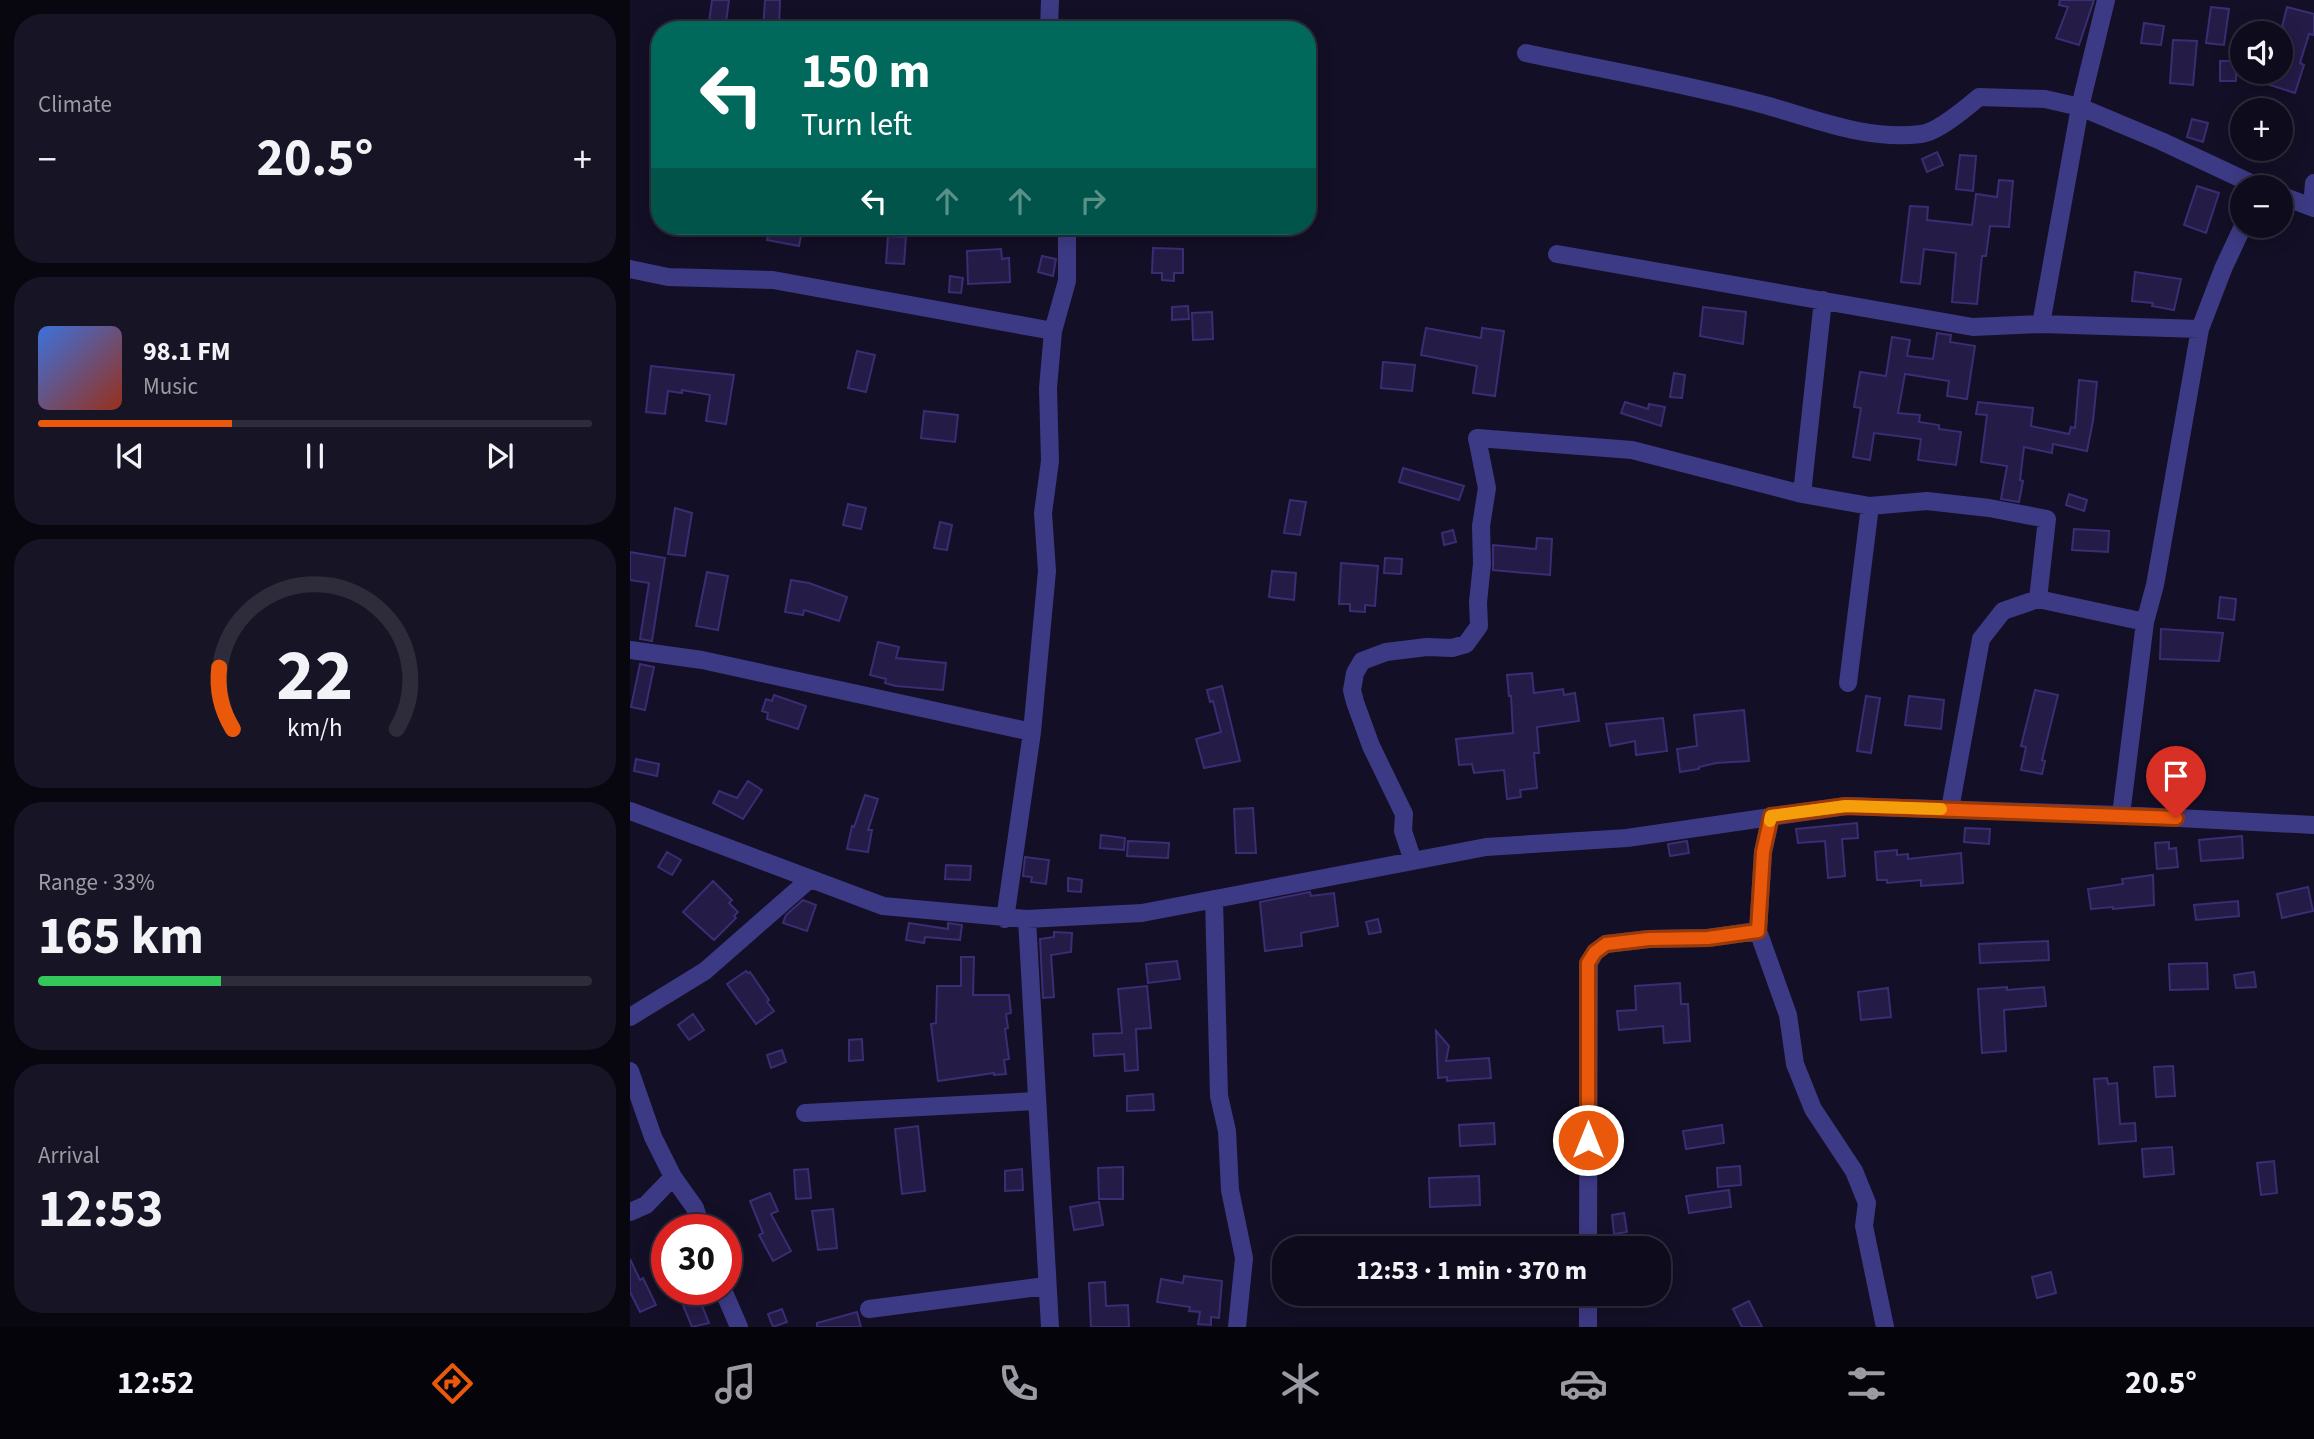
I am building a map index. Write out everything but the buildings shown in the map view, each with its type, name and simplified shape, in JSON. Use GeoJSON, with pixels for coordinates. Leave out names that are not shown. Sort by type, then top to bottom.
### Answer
{"type":"FeatureCollection","features":[{"type":"Feature","properties":{"kind":"street"},"geometry":{"type":"LineString","coordinates":[[1049,0],[1049,21]]}},
{"type":"Feature","properties":{"kind":"street"},"geometry":{"type":"LineString","coordinates":[[2041,324],[2080,107],[2106,0]]}},
{"type":"Feature","properties":{"kind":"street"},"geometry":{"type":"LineString","coordinates":[[1526,53],[1764,105],[1838,127],[1882,134],[1924,134],[1962,112],[1979,97],[2045,99],[2080,107],[2233,175]]}},
{"type":"Feature","properties":{"kind":"street"},"geometry":{"type":"LineString","coordinates":[[2293,200],[2313,207],[2314,183]]}},
{"type":"Feature","properties":{"kind":"street"},"geometry":{"type":"LineString","coordinates":[[1005,919],[1032,732],[1047,571],[1043,513],[1050,461],[1048,388],[1053,331],[1067,281],[1067,235]]}},
{"type":"Feature","properties":{"kind":"street"},"geometry":{"type":"LineString","coordinates":[[2120,815],[2145,622],[2155,584],[2200,329],[2238,238]]}},
{"type":"Feature","properties":{"kind":"street"},"geometry":{"type":"LineString","coordinates":[[1557,254],[1973,327],[2041,324],[2200,329]]}},
{"type":"Feature","properties":{"kind":"street"},"geometry":{"type":"LineString","coordinates":[[630,269],[668,277],[773,280],[1053,331]]}},
{"type":"Feature","properties":{"kind":"street"},"geometry":{"type":"LineString","coordinates":[[1802,494],[1823,300]]}},
{"type":"Feature","properties":{"kind":"street"},"geometry":{"type":"LineString","coordinates":[[1413,861],[1403,831],[1404,814],[1371,746],[1355,702],[1352,690],[1354,673],[1362,661],[1386,652],[1427,647],[1452,648],[1466,644],[1479,626],[1481,526],[1487,488],[1477,438],[1632,450],[1802,494],[1870,506],[1927,501],[1989,508],[2047,519],[2038,599]]}},
{"type":"Feature","properties":{"kind":"street"},"geometry":{"type":"LineString","coordinates":[[1848,683],[1870,506]]}},
{"type":"Feature","properties":{"kind":"street"},"geometry":{"type":"LineString","coordinates":[[1950,809],[1981,639],[2003,611],[2038,599],[2145,622]]}},
{"type":"Feature","properties":{"kind":"street"},"geometry":{"type":"LineString","coordinates":[[630,650],[702,660],[1032,732]]}},
{"type":"Feature","properties":{"kind":"street"},"geometry":{"type":"LineString","coordinates":[[630,811],[883,906],[1005,919],[1142,912],[1486,847],[1627,838],[1846,806],[2120,815],[2314,825]]}},
{"type":"Feature","properties":{"kind":"street"},"geometry":{"type":"LineString","coordinates":[[1771,816],[1763,852],[1758,931],[1788,1015],[1795,1064],[1813,1109],[1854,1171],[1867,1203],[1864,1226],[1885,1327]]}},
{"type":"Feature","properties":{"kind":"street"},"geometry":{"type":"LineString","coordinates":[[630,1017],[705,971],[810,879]]}},
{"type":"Feature","properties":{"kind":"street"},"geometry":{"type":"LineString","coordinates":[[1214,899],[1219,1096],[1227,1131],[1230,1190],[1244,1258],[1237,1327]]}},
{"type":"Feature","properties":{"kind":"street"},"geometry":{"type":"LineString","coordinates":[[1027,919],[1050,1327]]}},
{"type":"Feature","properties":{"kind":"street"},"geometry":{"type":"LineString","coordinates":[[1588,1236],[1588,963],[1595,952],[1606,944],[1649,939],[1708,938],[1758,931]]}},
{"type":"Feature","properties":{"kind":"street"},"geometry":{"type":"LineString","coordinates":[[630,1071],[653,1137],[673,1177],[697,1214]]}},
{"type":"Feature","properties":{"kind":"street"},"geometry":{"type":"LineString","coordinates":[[805,1113],[1037,1101]]}},
{"type":"Feature","properties":{"kind":"street"},"geometry":{"type":"LineString","coordinates":[[630,1212],[646,1205],[673,1177]]}},
{"type":"Feature","properties":{"kind":"street"},"geometry":{"type":"LineString","coordinates":[[869,1309],[1046,1286]]}},
{"type":"Feature","properties":{"kind":"street"},"geometry":{"type":"LineString","coordinates":[[729,1305],[739,1327]]}},
{"type":"Feature","properties":{"kind":"street"},"geometry":{"type":"LineString","coordinates":[[1588,1306],[1588,1327]]}},
{"type":"Feature","properties":{"kind":"slow traffic"},"geometry":{"type":"LineString","coordinates":[[1770,821],[1771,816],[1846,806],[1941,809]]}},
{"type":"Feature","properties":{"kind":"route"},"geometry":{"type":"LineString","coordinates":[[1588,1140],[1588,963],[1595,952],[1606,944],[1649,939],[1708,938],[1758,931],[1763,852],[1771,816],[1846,806],[2176,818]]}}]}
